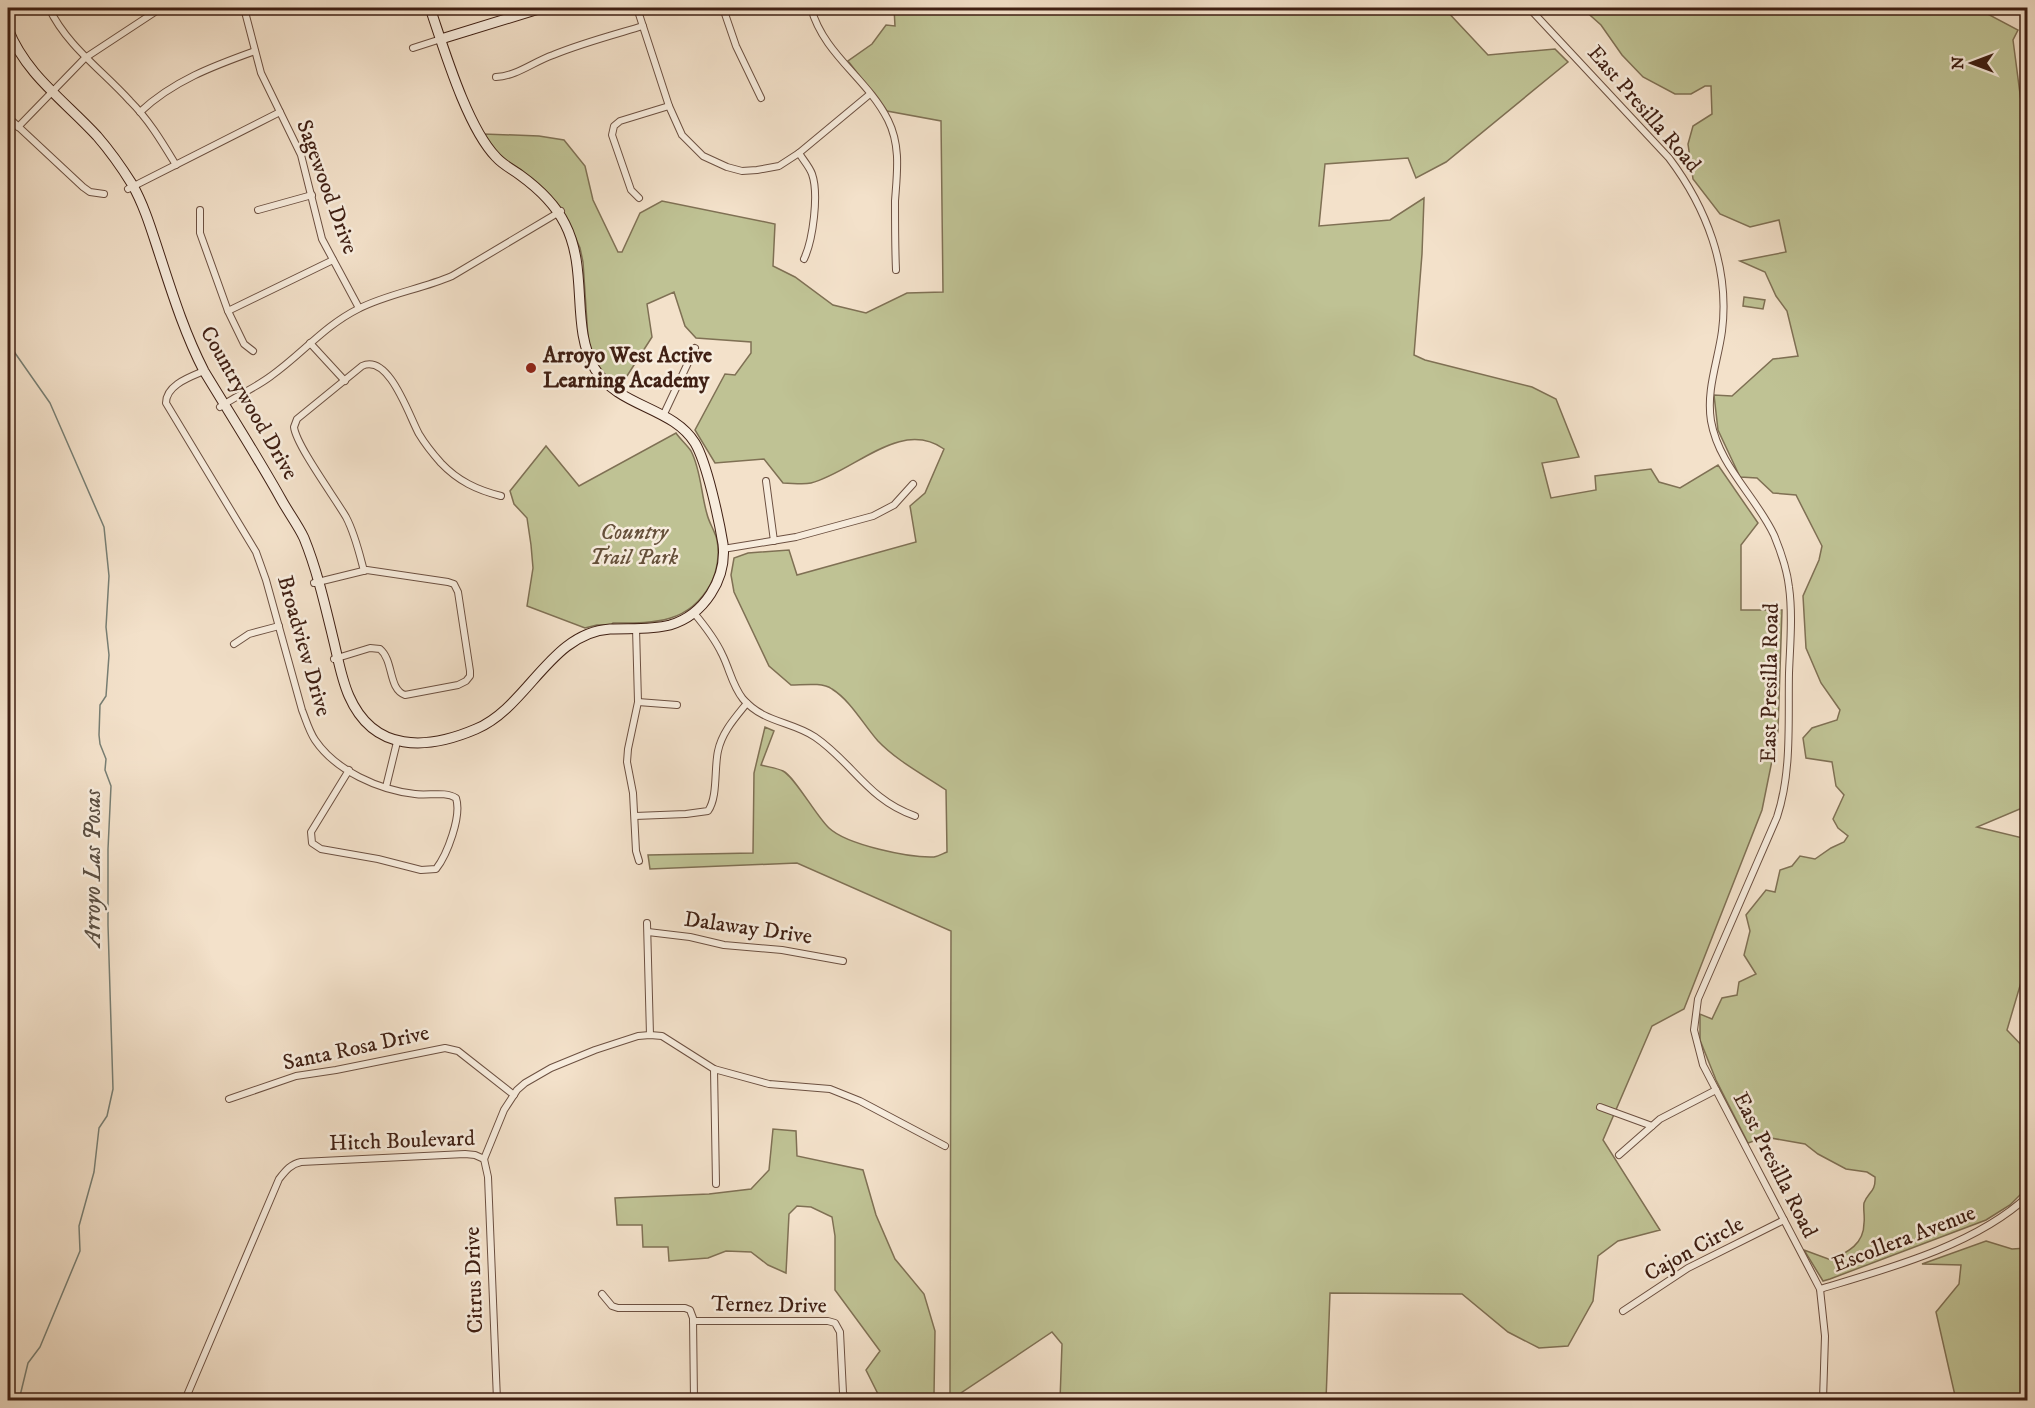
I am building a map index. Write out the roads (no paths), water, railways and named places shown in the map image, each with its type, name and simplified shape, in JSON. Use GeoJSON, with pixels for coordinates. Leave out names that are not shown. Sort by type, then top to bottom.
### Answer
{"type":"FeatureCollection","features":[{"type":"Feature","properties":{"kind":"street"},"geometry":{"type":"LineString","coordinates":[[49,8],[67,38],[140,112],[176,165]]}},
{"type":"Feature","properties":{"kind":"street"},"geometry":{"type":"LineString","coordinates":[[18,127],[85,58],[160,8]]}},
{"type":"Feature","properties":{"kind":"street","name":"Sagewood Drive"},"geometry":{"type":"LineString","coordinates":[[244,8],[265,82],[301,154],[322,239],[359,308]]}},
{"type":"Feature","properties":{"kind":"street"},"geometry":{"type":"LineString","coordinates":[[386,787],[397,745],[417,750],[443,747],[486,731],[513,713],[574,647],[600,636],[675,629],[716,594],[722,580],[725,549],[703,453],[696,439],[684,426],[618,390],[596,364],[588,338],[583,262],[575,235],[560,212],[540,191],[501,161],[490,149],[465,104],[443,38],[430,8]]}},
{"type":"Feature","properties":{"kind":"street"},"geometry":{"type":"LineString","coordinates":[[436,8],[443,38]]}},
{"type":"Feature","properties":{"kind":"street"},"geometry":{"type":"LineString","coordinates":[[413,48],[542,8]]}},
{"type":"Feature","properties":{"kind":"street"},"geometry":{"type":"LineString","coordinates":[[637,8],[669,106],[682,135],[703,156],[727,167],[742,171],[775,167],[799,153],[870,94]]}},
{"type":"Feature","properties":{"kind":"street"},"geometry":{"type":"LineString","coordinates":[[723,8],[736,46],[760,98]]}},
{"type":"Feature","properties":{"kind":"street"},"geometry":{"type":"LineString","coordinates":[[811,8],[824,39],[886,116],[896,142],[898,158],[896,270]]}},
{"type":"Feature","properties":{"kind":"street","name":"East Presilla Road"},"geometry":{"type":"LineString","coordinates":[[1529,8],[1669,158],[1701,209],[1718,259],[1724,309],[1710,394],[1714,433],[1723,457],[1773,533],[1783,558],[1791,605],[1787,767],[1783,796],[1777,818],[1696,1008],[1694,1030],[1703,1065],[1820,1290],[1825,1336],[1824,1401]]}},
{"type":"Feature","properties":{"kind":"street"},"geometry":{"type":"LineString","coordinates":[[496,77],[514,74],[543,58],[567,49],[643,26]]}},
{"type":"Feature","properties":{"kind":"street","name":"Countrywood Drive"},"geometry":{"type":"LineString","coordinates":[[8,29],[29,68],[50,95]]}},
{"type":"Feature","properties":{"kind":"street","name":"Countrywood Drive"},"geometry":{"type":"LineString","coordinates":[[8,42],[26,71],[100,147],[131,188],[179,330],[298,538],[316,582],[344,697],[354,716],[366,729],[397,745]]}},
{"type":"Feature","properties":{"kind":"street"},"geometry":{"type":"LineString","coordinates":[[140,112],[162,94],[200,72],[255,51]]}},
{"type":"Feature","properties":{"kind":"street"},"geometry":{"type":"LineString","coordinates":[[639,198],[631,190],[612,135],[613,128],[620,121],[669,106]]}},
{"type":"Feature","properties":{"kind":"street"},"geometry":{"type":"LineString","coordinates":[[131,188],[280,112]]}},
{"type":"Feature","properties":{"kind":"street"},"geometry":{"type":"LineString","coordinates":[[8,117],[82,187],[90,192],[104,194]]}},
{"type":"Feature","properties":{"kind":"street"},"geometry":{"type":"LineString","coordinates":[[799,153],[811,171],[815,188],[811,244],[804,259]]}},
{"type":"Feature","properties":{"kind":"street"},"geometry":{"type":"LineString","coordinates":[[258,210],[312,195]]}},
{"type":"Feature","properties":{"kind":"street"},"geometry":{"type":"LineString","coordinates":[[200,210],[200,233],[228,311],[244,344],[253,351]]}},
{"type":"Feature","properties":{"kind":"street"},"geometry":{"type":"LineString","coordinates":[[222,405],[271,377],[332,324],[359,308],[452,276],[560,212]]}},
{"type":"Feature","properties":{"kind":"street"},"geometry":{"type":"LineString","coordinates":[[228,311],[333,260]]}},
{"type":"Feature","properties":{"kind":"street"},"geometry":{"type":"LineString","coordinates":[[310,343],[345,381]]}},
{"type":"Feature","properties":{"kind":"street"},"geometry":{"type":"LineString","coordinates":[[664,415],[695,348]]}},
{"type":"Feature","properties":{"kind":"street"},"geometry":{"type":"LineString","coordinates":[[364,571],[350,526],[300,442],[294,427],[297,419],[366,364],[375,363],[381,367],[405,401],[420,436],[443,465],[470,485],[501,496]]}},
{"type":"Feature","properties":{"kind":"street","name":"Broadview Drive"},"geometry":{"type":"LineString","coordinates":[[202,372],[172,388],[166,396],[166,403],[252,543],[267,580],[302,710],[310,730],[325,752],[349,770],[386,787],[405,792],[446,794],[456,798],[458,810],[450,840],[441,862],[433,870],[421,870],[378,859],[329,851],[314,845],[311,832],[349,770]]}},
{"type":"Feature","properties":{"kind":"street"},"geometry":{"type":"LineString","coordinates":[[766,481],[774,541]]}},
{"type":"Feature","properties":{"kind":"street"},"geometry":{"type":"LineString","coordinates":[[725,549],[796,537],[880,514],[898,502],[913,484]]}},
{"type":"Feature","properties":{"kind":"street"},"geometry":{"type":"LineString","coordinates":[[316,582],[364,571],[382,572],[454,584],[458,592],[470,671],[468,680],[458,685],[405,695],[398,692],[388,661],[380,649],[370,648],[336,659]]}},
{"type":"Feature","properties":{"kind":"street"},"geometry":{"type":"LineString","coordinates":[[695,614],[718,647],[734,686],[747,703],[769,719],[808,732],[888,804],[915,816]]}},
{"type":"Feature","properties":{"kind":"street"},"geometry":{"type":"LineString","coordinates":[[234,644],[249,634],[279,626]]}},
{"type":"Feature","properties":{"kind":"street"},"geometry":{"type":"LineString","coordinates":[[636,631],[638,702],[627,762],[639,861]]}},
{"type":"Feature","properties":{"kind":"street"},"geometry":{"type":"LineString","coordinates":[[638,702],[677,705]]}},
{"type":"Feature","properties":{"kind":"street"},"geometry":{"type":"LineString","coordinates":[[635,816],[708,811],[714,801],[714,774],[719,744],[727,729],[747,703]]}},
{"type":"Feature","properties":{"kind":"street"},"geometry":{"type":"LineString","coordinates":[[646,923],[650,1035],[662,1036],[714,1069],[769,1084],[830,1089],[860,1101],[945,1146]]}},
{"type":"Feature","properties":{"kind":"street","name":"Dalaway Drive"},"geometry":{"type":"LineString","coordinates":[[648,932],[690,937],[724,945],[782,950],[843,961]]}},
{"type":"Feature","properties":{"kind":"street","name":"Hitch Boulevard"},"geometry":{"type":"LineString","coordinates":[[186,1401],[279,1179],[288,1168],[295,1163],[328,1160],[465,1154],[484,1159],[504,1110],[525,1083],[551,1068],[638,1036],[650,1035]]}},
{"type":"Feature","properties":{"kind":"street","name":"Santa Rosa Drive"},"geometry":{"type":"LineString","coordinates":[[229,1099],[296,1076],[445,1048],[458,1051],[514,1095]]}},
{"type":"Feature","properties":{"kind":"street"},"geometry":{"type":"LineString","coordinates":[[714,1069],[716,1184]]}},
{"type":"Feature","properties":{"kind":"street"},"geometry":{"type":"LineString","coordinates":[[1619,1155],[1670,1113],[1716,1090]]}},
{"type":"Feature","properties":{"kind":"street"},"geometry":{"type":"LineString","coordinates":[[1599,1107],[1652,1126]]}},
{"type":"Feature","properties":{"kind":"street","name":"Citrus Drive"},"geometry":{"type":"LineString","coordinates":[[484,1159],[488,1177],[497,1401]]}},
{"type":"Feature","properties":{"kind":"street","name":"Escollera Avenue"},"geometry":{"type":"LineString","coordinates":[[1820,1290],[1899,1265],[1980,1230],[2002,1218],[2028,1196]]}},
{"type":"Feature","properties":{"kind":"street","name":"Cajon Circle"},"geometry":{"type":"LineString","coordinates":[[1623,1311],[1688,1268],[1784,1220]]}},
{"type":"Feature","properties":{"kind":"street","name":"Ternez Drive"},"geometry":{"type":"LineString","coordinates":[[602,1294],[612,1306],[618,1308],[688,1309],[692,1312],[694,1401]]}},
{"type":"Feature","properties":{"kind":"street","name":"Ternez Drive"},"geometry":{"type":"LineString","coordinates":[[693,1321],[828,1321],[835,1323],[840,1332],[843,1393],[847,1401]]}},
{"type":"Feature","properties":{"kind":"waterway","name":"Arroyo Las Posas"},"geometry":{"type":"LineString","coordinates":[[8,343],[50,403],[104,527],[109,576],[106,627],[109,655],[106,696],[100,705],[99,735],[106,759],[105,770],[111,786],[108,925],[113,1089],[107,1116],[99,1128],[94,1172],[79,1226],[80,1251],[40,1347],[28,1363],[19,1400]]}},
{"type":"Feature","properties":{"kind":"place","name":"Arroyo West Active Learning Academy"},"geometry":{"type":"Point","coordinates":[531,368]}},
{"type":"Feature","properties":{"kind":"park label","name":"Country Trail Park"},"geometry":{"type":"Point","coordinates":[634,544]}}]}
